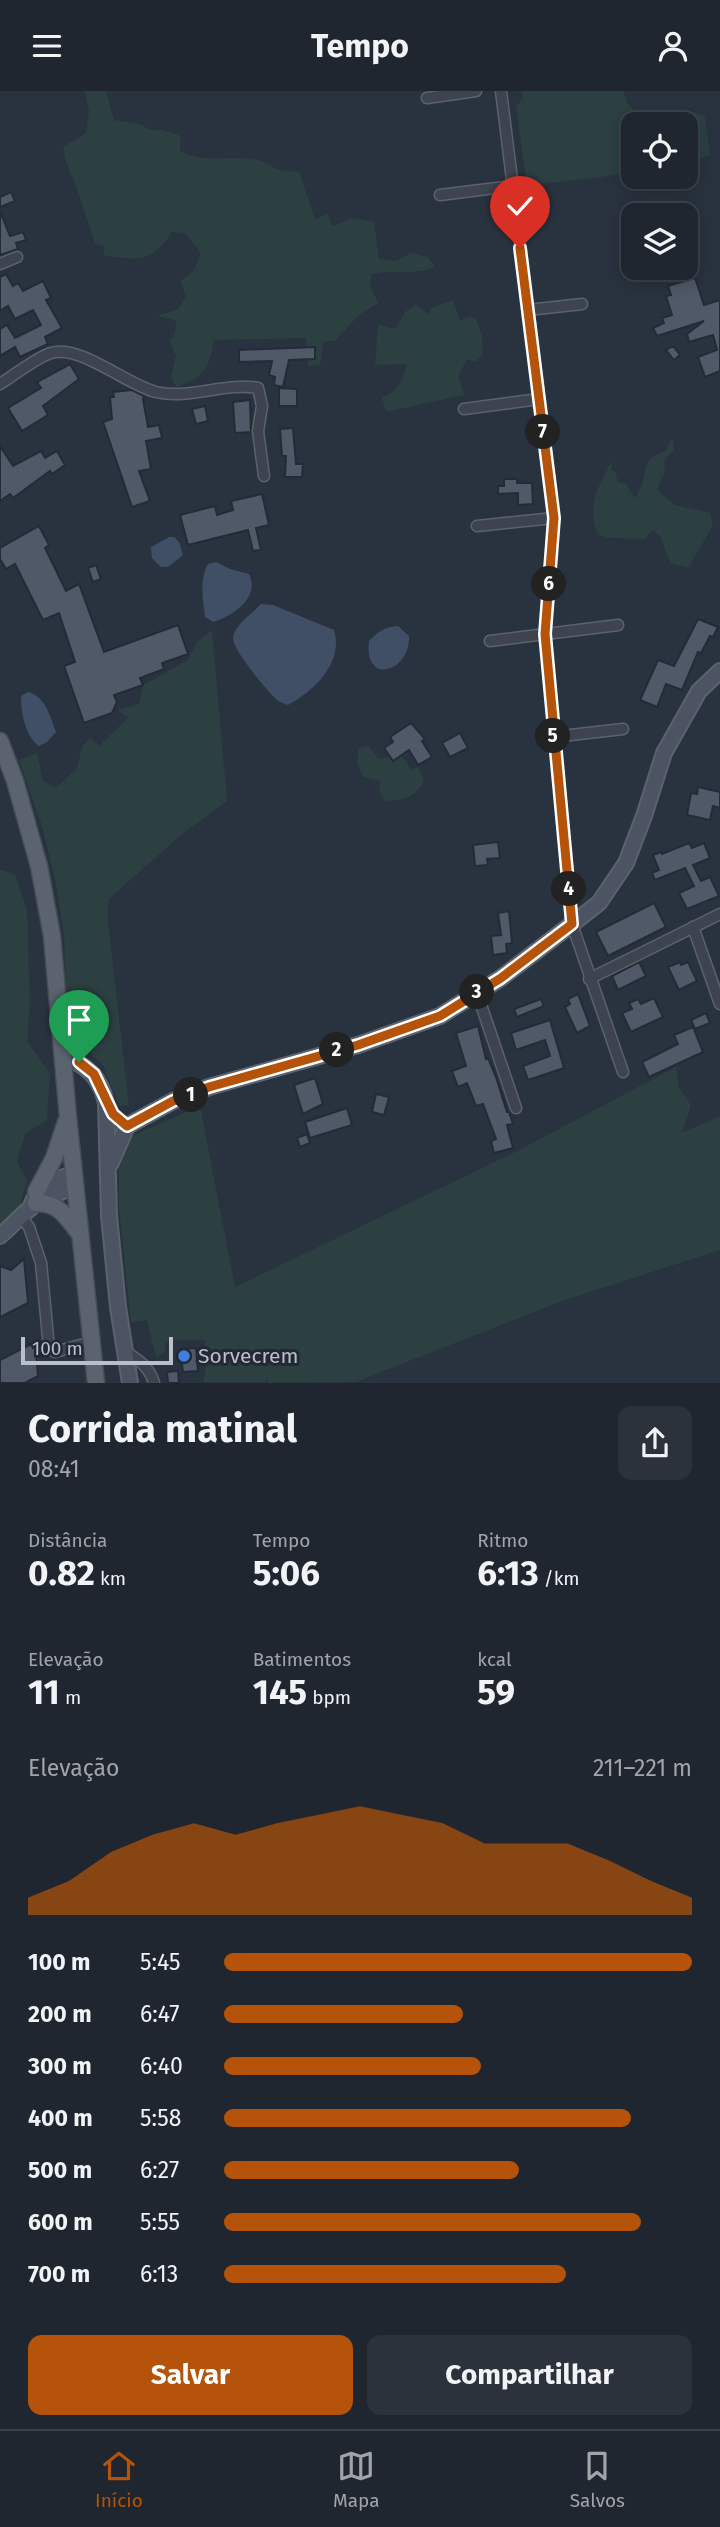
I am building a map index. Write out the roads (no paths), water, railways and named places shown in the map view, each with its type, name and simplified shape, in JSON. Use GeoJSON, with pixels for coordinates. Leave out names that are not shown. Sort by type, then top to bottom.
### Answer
{"type":"FeatureCollection","features":[{"type":"Feature","properties":{"kind":"main road"},"geometry":{"type":"LineString","coordinates":[[0,741],[8,781],[39,866],[50,924],[96,1383]]}},
{"type":"Feature","properties":{"kind":"main road"},"geometry":{"type":"LineString","coordinates":[[31,1206],[54,1158],[68,1117]]}},
{"type":"Feature","properties":{"kind":"main road"},"geometry":{"type":"LineString","coordinates":[[31,1206],[48,1203],[55,1206],[80,1234]]}},
{"type":"Feature","properties":{"kind":"street"},"geometry":{"type":"LineString","coordinates":[[427,97],[476,91]]}},
{"type":"Feature","properties":{"kind":"street"},"geometry":{"type":"LineString","coordinates":[[501,91],[554,518],[545,634],[572,924],[589,979],[624,1072]]}},
{"type":"Feature","properties":{"kind":"street"},"geometry":{"type":"LineString","coordinates":[[440,195],[512,186]]}},
{"type":"Feature","properties":{"kind":"street"},"geometry":{"type":"LineString","coordinates":[[0,264],[17,257]]}},
{"type":"Feature","properties":{"kind":"street"},"geometry":{"type":"LineString","coordinates":[[528,310],[582,303]]}},
{"type":"Feature","properties":{"kind":"street"},"geometry":{"type":"LineString","coordinates":[[0,384],[51,352],[69,352],[156,392],[186,395],[240,385],[258,388],[262,406],[258,431],[264,476]]}},
{"type":"Feature","properties":{"kind":"street"},"geometry":{"type":"LineString","coordinates":[[464,409],[539,399]]}},
{"type":"Feature","properties":{"kind":"street"},"geometry":{"type":"LineString","coordinates":[[477,526],[554,518]]}},
{"type":"Feature","properties":{"kind":"street"},"geometry":{"type":"LineString","coordinates":[[490,641],[618,625]]}},
{"type":"Feature","properties":{"kind":"street"},"geometry":{"type":"LineString","coordinates":[[108,1171],[127,1126],[173,1101],[209,1087],[358,1045],[440,1016],[501,978],[599,903],[626,863],[664,753],[699,691],[720,671]]}},
{"type":"Feature","properties":{"kind":"street"},"geometry":{"type":"LineString","coordinates":[[553,737],[624,729]]}},
{"type":"Feature","properties":{"kind":"street"},"geometry":{"type":"LineString","coordinates":[[589,979],[720,914]]}},
{"type":"Feature","properties":{"kind":"street"},"geometry":{"type":"LineString","coordinates":[[693,927],[720,1004]]}},
{"type":"Feature","properties":{"kind":"street"},"geometry":{"type":"LineString","coordinates":[[477,993],[516,1108]]}},
{"type":"Feature","properties":{"kind":"street"},"geometry":{"type":"LineString","coordinates":[[62,1056],[79,1062],[94,1074],[103,1090],[106,1103],[109,1216],[118,1307],[130,1383]]}},
{"type":"Feature","properties":{"kind":"street"},"geometry":{"type":"LineString","coordinates":[[106,1103],[113,1114],[127,1126]]}},
{"type":"Feature","properties":{"kind":"street"},"geometry":{"type":"LineString","coordinates":[[0,1236],[31,1206],[50,1182],[67,1176],[74,1179]]}},
{"type":"Feature","properties":{"kind":"street"},"geometry":{"type":"LineString","coordinates":[[31,1206],[29,1227],[41,1263],[49,1348],[61,1352],[91,1342]]}},
{"type":"Feature","properties":{"kind":"street"},"geometry":{"type":"LineString","coordinates":[[126,1352],[141,1362],[154,1383]]}},
{"type":"Feature","properties":{"kind":"water"},"geometry":{"type":"Polygon","coordinates":[[[174,537],[179,542],[183,555],[168,567],[161,567],[152,558],[151,547],[174,537]]]}},
{"type":"Feature","properties":{"kind":"water"},"geometry":{"type":"Polygon","coordinates":[[[216,562],[249,574],[252,583],[248,598],[242,605],[228,616],[213,622],[205,617],[203,583],[208,564],[216,562]]]}},
{"type":"Feature","properties":{"kind":"water"},"geometry":{"type":"Polygon","coordinates":[[[261,604],[273,605],[334,630],[335,654],[331,665],[317,684],[288,705],[277,700],[264,686],[234,644],[237,628],[261,604]]]}},
{"type":"Feature","properties":{"kind":"water"},"geometry":{"type":"Polygon","coordinates":[[[398,626],[409,636],[405,655],[391,668],[378,669],[369,657],[369,641],[389,627],[398,626]]]}},
{"type":"Feature","properties":{"kind":"water"},"geometry":{"type":"Polygon","coordinates":[[[28,692],[43,703],[56,732],[39,746],[30,736],[23,716],[21,696],[28,692]]]}},
{"type":"Feature","properties":{"kind":"place","name":"Sorvecrem"},"geometry":{"type":"Point","coordinates":[184,1356]}}]}
